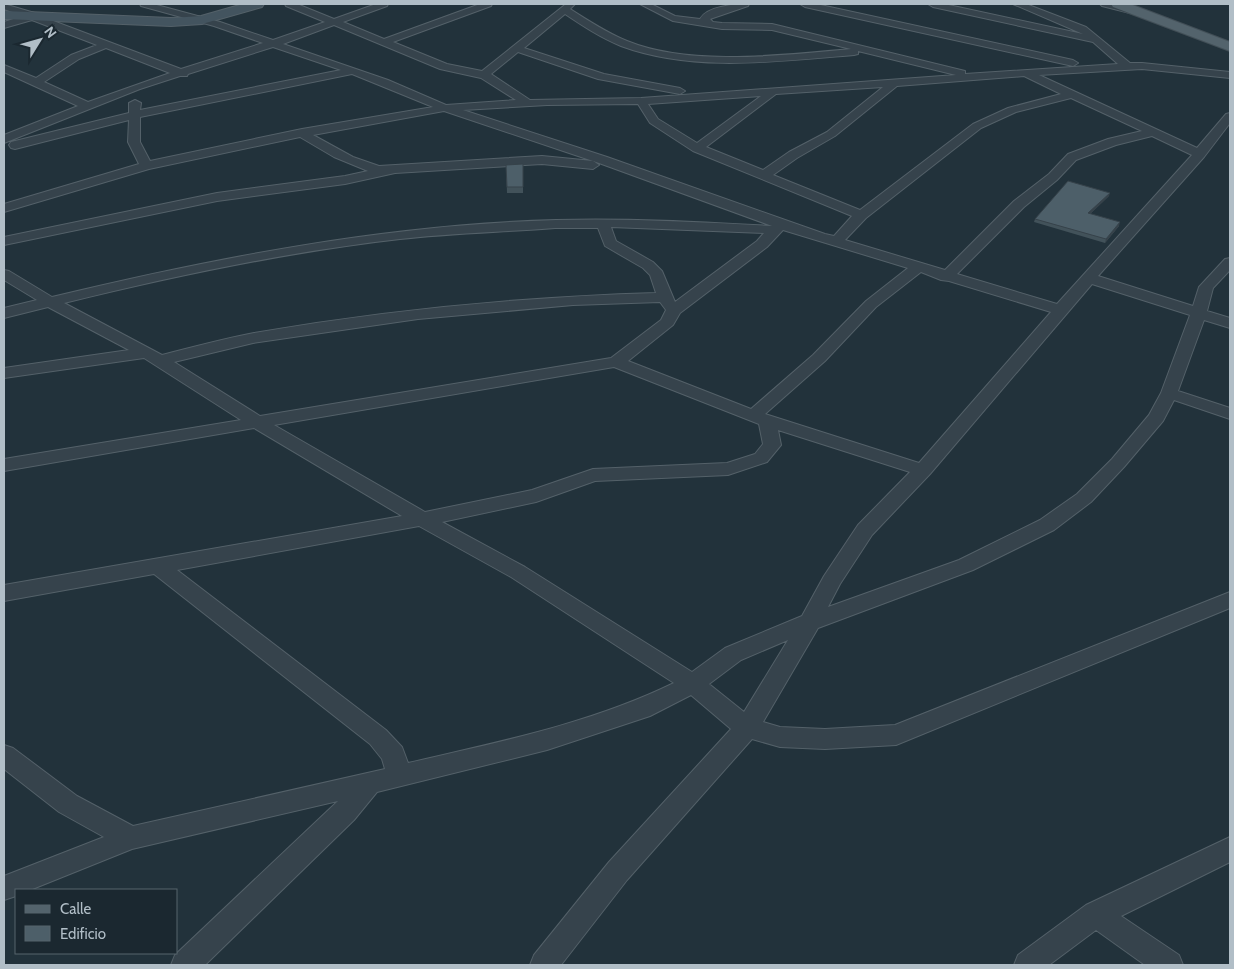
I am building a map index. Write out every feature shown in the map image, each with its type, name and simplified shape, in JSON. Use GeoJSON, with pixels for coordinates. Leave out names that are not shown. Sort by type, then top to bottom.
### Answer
{"type":"FeatureCollection","features":[{"type":"Feature","properties":{"kind":"main road"},"geometry":{"type":"LineString","coordinates":[[1118,4],[1139,8],[1230,38]]}},
{"type":"Feature","properties":{"kind":"main road"},"geometry":{"type":"LineString","coordinates":[[1139,8],[1230,47]]}},
{"type":"Feature","properties":{"kind":"street"},"geometry":{"type":"LineString","coordinates":[[144,4],[202,20],[384,82],[445,108],[642,174],[799,231],[946,277],[1061,310]]}},
{"type":"Feature","properties":{"kind":"street"},"geometry":{"type":"LineString","coordinates":[[4,15],[171,22],[202,20],[257,4]]}},
{"type":"Feature","properties":{"kind":"street"},"geometry":{"type":"LineString","coordinates":[[289,4],[334,20],[444,67],[484,75],[527,103]]}},
{"type":"Feature","properties":{"kind":"street"},"geometry":{"type":"LineString","coordinates":[[4,139],[136,87],[183,74],[384,4]]}},
{"type":"Feature","properties":{"kind":"street"},"geometry":{"type":"LineString","coordinates":[[384,42],[488,4]]}},
{"type":"Feature","properties":{"kind":"street"},"geometry":{"type":"LineString","coordinates":[[644,4],[673,18],[722,26],[772,27],[978,77]]}},
{"type":"Feature","properties":{"kind":"street"},"geometry":{"type":"LineString","coordinates":[[709,23],[704,19],[708,15],[745,4]]}},
{"type":"Feature","properties":{"kind":"street"},"geometry":{"type":"LineString","coordinates":[[805,4],[1094,68]]}},
{"type":"Feature","properties":{"kind":"street"},"geometry":{"type":"LineString","coordinates":[[933,4],[1096,40]]}},
{"type":"Feature","properties":{"kind":"street"},"geometry":{"type":"LineString","coordinates":[[1018,4],[1083,29],[1128,67]]}},
{"type":"Feature","properties":{"kind":"street"},"geometry":{"type":"LineString","coordinates":[[1105,4],[1139,8]]}},
{"type":"Feature","properties":{"kind":"street"},"geometry":{"type":"LineString","coordinates":[[4,6],[35,16],[183,74]]}},
{"type":"Feature","properties":{"kind":"street"},"geometry":{"type":"LineString","coordinates":[[484,75],[567,6],[599,32],[633,47],[683,57],[765,60],[869,50]]}},
{"type":"Feature","properties":{"kind":"street"},"geometry":{"type":"LineString","coordinates":[[841,11],[857,6]]}},
{"type":"Feature","properties":{"kind":"street"},"geometry":{"type":"LineString","coordinates":[[4,25],[35,16]]}},
{"type":"Feature","properties":{"kind":"street"},"geometry":{"type":"LineString","coordinates":[[36,83],[75,57],[106,45]]}},
{"type":"Feature","properties":{"kind":"street"},"geometry":{"type":"LineString","coordinates":[[515,48],[602,77],[680,91],[723,95]]}},
{"type":"Feature","properties":{"kind":"street"},"geometry":{"type":"LineString","coordinates":[[4,68],[87,106]]}},
{"type":"Feature","properties":{"kind":"street"},"geometry":{"type":"LineString","coordinates":[[4,208],[146,166],[302,133],[445,108],[527,103],[641,101],[1094,68],[1177,68],[1230,75]]}},
{"type":"Feature","properties":{"kind":"street"},"geometry":{"type":"LineString","coordinates":[[4,147],[135,115],[350,72]]}},
{"type":"Feature","properties":{"kind":"street"},"geometry":{"type":"LineString","coordinates":[[1027,73],[1200,154]]}},
{"type":"Feature","properties":{"kind":"street"},"geometry":{"type":"LineString","coordinates":[[764,176],[793,155],[831,134],[894,83]]}},
{"type":"Feature","properties":{"kind":"street"},"geometry":{"type":"LineString","coordinates":[[136,87],[134,142],[146,166]]}},
{"type":"Feature","properties":{"kind":"street"},"geometry":{"type":"LineString","coordinates":[[697,148],[774,91]]}},
{"type":"Feature","properties":{"kind":"street"},"geometry":{"type":"LineString","coordinates":[[836,242],[861,215],[976,126],[997,114],[1012,109],[1074,94]]}},
{"type":"Feature","properties":{"kind":"street"},"geometry":{"type":"LineString","coordinates":[[641,101],[654,121],[697,148],[861,215]]}},
{"type":"Feature","properties":{"kind":"street"},"geometry":{"type":"LineString","coordinates":[[471,106],[643,165],[794,221],[836,242]]}},
{"type":"Feature","properties":{"kind":"street"},"geometry":{"type":"LineString","coordinates":[[544,965],[618,871],[747,728],[810,622],[831,581],[865,530],[923,470],[1088,278],[1200,154],[1230,116]]}},
{"type":"Feature","properties":{"kind":"street"},"geometry":{"type":"LineString","coordinates":[[946,277],[1006,216],[1053,177],[1072,157],[1112,142],[1155,132]]}},
{"type":"Feature","properties":{"kind":"street"},"geometry":{"type":"LineString","coordinates":[[302,133],[358,164],[379,170],[542,160],[584,163],[642,174]]}},
{"type":"Feature","properties":{"kind":"street"},"geometry":{"type":"LineString","coordinates":[[4,240],[217,197],[345,180],[395,169]]}},
{"type":"Feature","properties":{"kind":"street"},"geometry":{"type":"LineString","coordinates":[[4,313],[52,303],[165,274],[281,252],[400,235],[555,224],[603,223],[799,231]]}},
{"type":"Feature","properties":{"kind":"street"},"geometry":{"type":"LineString","coordinates":[[603,223],[610,243],[648,265],[657,274],[665,297],[673,311]]}},
{"type":"Feature","properties":{"kind":"street"},"geometry":{"type":"LineString","coordinates":[[4,465],[616,362],[668,322],[673,311],[762,244],[774,230]]}},
{"type":"Feature","properties":{"kind":"street"},"geometry":{"type":"LineString","coordinates":[[4,888],[131,838],[304,799],[399,774],[547,740],[642,710],[693,684],[733,654],[810,622],[966,565],[1047,525],[1084,498],[1118,463],[1157,417],[1169,393],[1199,313],[1206,287],[1230,262]]}},
{"type":"Feature","properties":{"kind":"street"},"geometry":{"type":"LineString","coordinates":[[760,418],[871,304],[917,268]]}},
{"type":"Feature","properties":{"kind":"street"},"geometry":{"type":"LineString","coordinates":[[4,274],[52,303],[152,356],[258,423],[422,519],[518,572],[693,684],[747,728],[780,737],[825,739],[896,735],[1230,600]]}},
{"type":"Feature","properties":{"kind":"street"},"geometry":{"type":"LineString","coordinates":[[1088,278],[1230,323]]}},
{"type":"Feature","properties":{"kind":"street"},"geometry":{"type":"LineString","coordinates":[[4,374],[152,356],[253,338],[418,314],[573,300],[665,297]]}},
{"type":"Feature","properties":{"kind":"street"},"geometry":{"type":"LineString","coordinates":[[616,362],[760,418],[923,470]]}},
{"type":"Feature","properties":{"kind":"street"},"geometry":{"type":"LineString","coordinates":[[1169,393],[1230,414]]}},
{"type":"Feature","properties":{"kind":"street"},"geometry":{"type":"LineString","coordinates":[[4,593],[422,519],[536,496],[593,475],[728,469],[761,458],[772,445],[760,418]]}},
{"type":"Feature","properties":{"kind":"street"},"geometry":{"type":"LineString","coordinates":[[158,566],[378,737],[393,754],[399,774]]}},
{"type":"Feature","properties":{"kind":"street"},"geometry":{"type":"LineString","coordinates":[[4,755],[68,804],[131,838]]}},
{"type":"Feature","properties":{"kind":"street"},"geometry":{"type":"LineString","coordinates":[[185,965],[345,812],[371,782]]}},
{"type":"Feature","properties":{"kind":"street"},"geometry":{"type":"LineString","coordinates":[[1028,965],[1096,914],[1230,849]]}},
{"type":"Feature","properties":{"kind":"street"},"geometry":{"type":"LineString","coordinates":[[1096,914],[1170,965]]}},
{"type":"Feature","properties":{"kind":"building"},"geometry":{"type":"Polygon","coordinates":[[[523,164],[523,187],[507,187],[506,165],[523,164]]]}},
{"type":"Feature","properties":{"kind":"building"},"geometry":{"type":"Polygon","coordinates":[[[1068,181],[1110,193],[1088,213],[1120,222],[1106,239],[1035,219],[1068,181]]]}}]}
